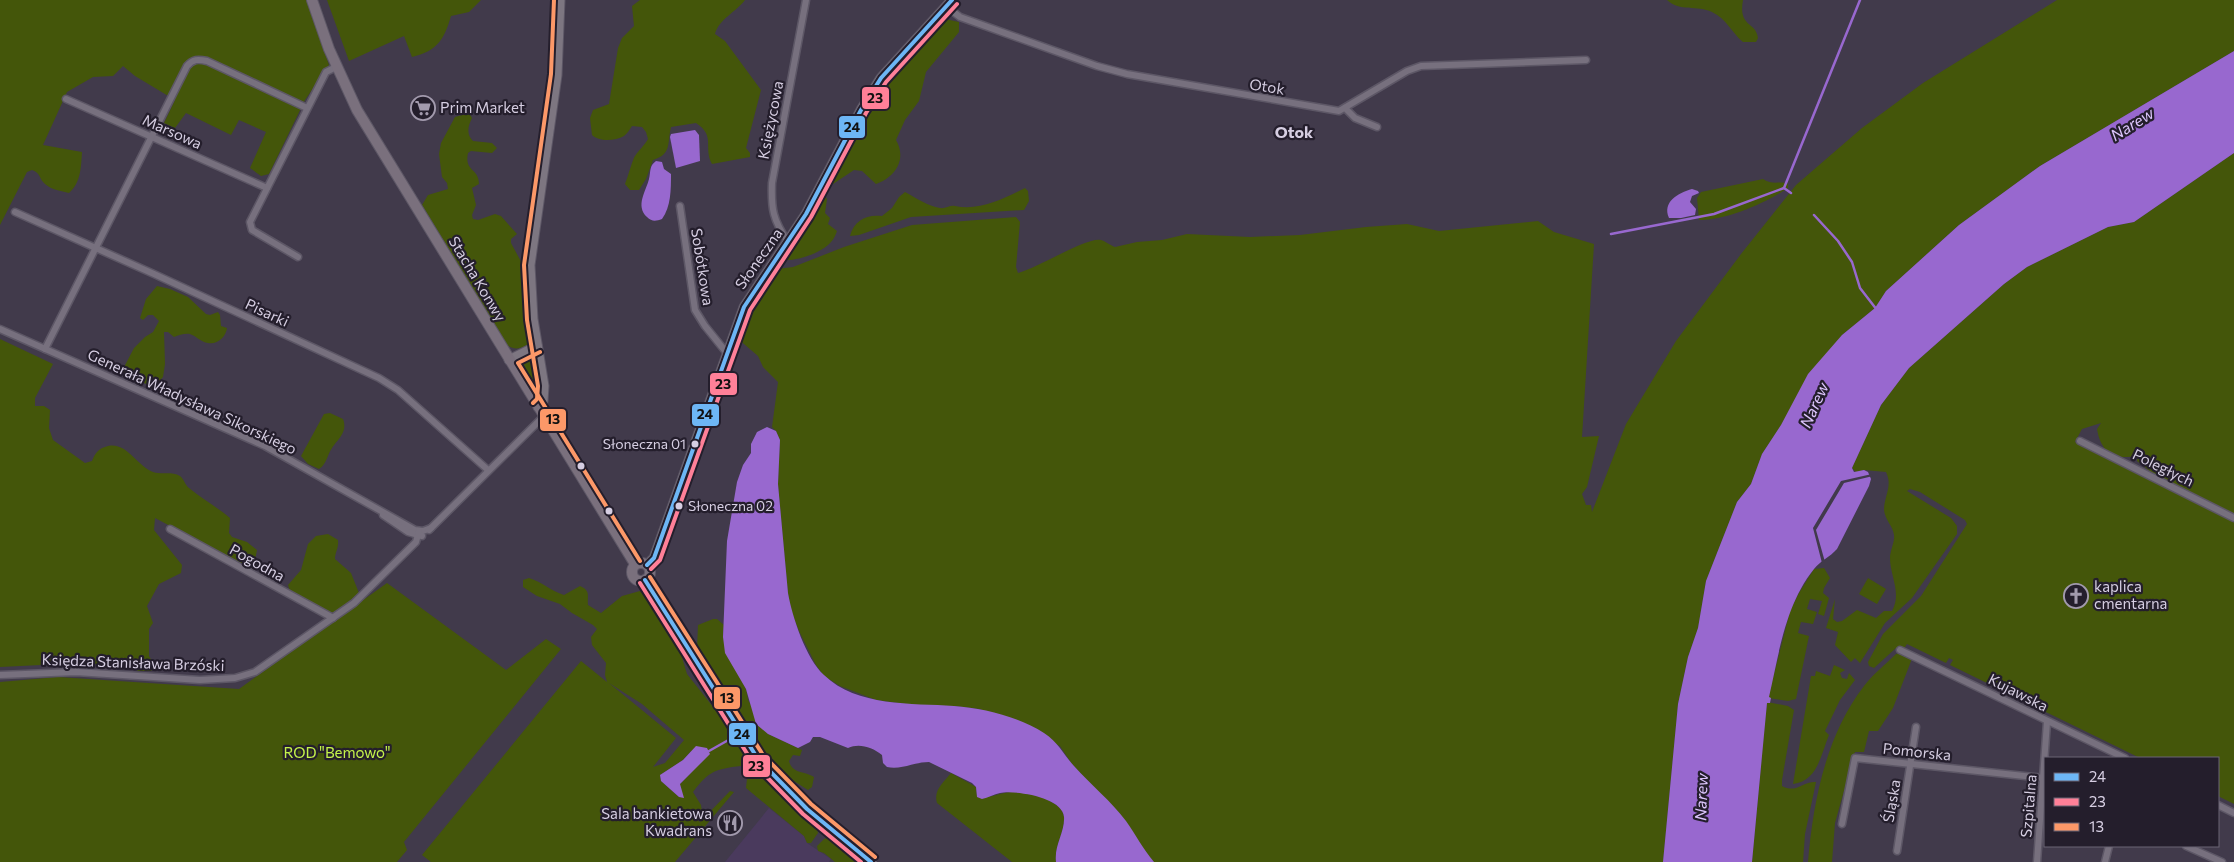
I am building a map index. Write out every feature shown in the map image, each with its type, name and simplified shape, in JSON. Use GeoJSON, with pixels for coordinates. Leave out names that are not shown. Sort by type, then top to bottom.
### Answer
{"type":"FeatureCollection","features":[{"type":"Feature","properties":{"kind":"main road","name":"Stacha Konwy"},"geometry":{"type":"LineString","coordinates":[[312,0],[336,67],[367,127],[635,564]]}},
{"type":"Feature","properties":{"kind":"main road"},"geometry":{"type":"LineString","coordinates":[[639,562],[647,565],[650,576],[645,580],[633,578],[631,572],[635,564],[639,562]]}},
{"type":"Feature","properties":{"kind":"main road"},"geometry":{"type":"LineString","coordinates":[[645,580],[758,758],[801,804],[871,862]]}},
{"type":"Feature","properties":{"kind":"street"},"geometry":{"type":"LineString","coordinates":[[421,534],[431,528],[541,412],[544,386],[531,301],[530,265],[556,75],[560,0]]}},
{"type":"Feature","properties":{"kind":"street","name":"Księżycowa"},"geometry":{"type":"LineString","coordinates":[[788,242],[779,229],[772,208],[772,183],[806,0]]}},
{"type":"Feature","properties":{"kind":"street","name":"Słoneczna"},"geometry":{"type":"LineString","coordinates":[[647,565],[656,552],[726,352],[747,301],[813,203],[861,110],[878,83],[901,55],[950,4]]}},
{"type":"Feature","properties":{"kind":"street","name":"Otok"},"geometry":{"type":"LineString","coordinates":[[950,4],[960,17],[1097,66],[1127,74],[1339,111],[1345,108]]}},
{"type":"Feature","properties":{"kind":"street"},"geometry":{"type":"LineString","coordinates":[[45,348],[150,136],[186,66],[191,61],[198,59],[207,61],[307,108]]}},
{"type":"Feature","properties":{"kind":"street"},"geometry":{"type":"LineString","coordinates":[[1377,127],[1355,118],[1345,108],[1406,71],[1421,66],[1586,60]]}},
{"type":"Feature","properties":{"kind":"street"},"geometry":{"type":"LineString","coordinates":[[298,257],[251,228],[251,218],[326,72],[336,67]]}},
{"type":"Feature","properties":{"kind":"street","name":"Marsowa"},"geometry":{"type":"LineString","coordinates":[[66,99],[267,188]]}},
{"type":"Feature","properties":{"kind":"street","name":"Sobótkowa"},"geometry":{"type":"LineString","coordinates":[[680,206],[695,310],[726,352]]}},
{"type":"Feature","properties":{"kind":"street","name":"Pisarki"},"geometry":{"type":"LineString","coordinates":[[15,212],[389,384],[488,470]]}},
{"type":"Feature","properties":{"kind":"street","name":"Generała Władysława Sikorskiego"},"geometry":{"type":"LineString","coordinates":[[0,329],[252,440],[421,534]]}},
{"type":"Feature","properties":{"kind":"street"},"geometry":{"type":"LineString","coordinates":[[510,360],[537,346]]}},
{"type":"Feature","properties":{"kind":"street","name":"Poległych"},"geometry":{"type":"LineString","coordinates":[[2080,441],[2234,518]]}},
{"type":"Feature","properties":{"kind":"street","name":"Pogodna"},"geometry":{"type":"LineString","coordinates":[[170,529],[333,618]]}},
{"type":"Feature","properties":{"kind":"street","name":"Księdza Stanisława Brzóski"},"geometry":{"type":"LineString","coordinates":[[0,675],[76,672],[178,680],[235,678],[262,669],[364,595],[416,542],[421,534]]}},
{"type":"Feature","properties":{"kind":"street","name":"Kujawska"},"geometry":{"type":"LineString","coordinates":[[1900,650],[2123,757]]}},
{"type":"Feature","properties":{"kind":"street","name":"Szpitalna"},"geometry":{"type":"LineString","coordinates":[[2045,757],[2047,722]]}},
{"type":"Feature","properties":{"kind":"street","name":"Śląska"},"geometry":{"type":"LineString","coordinates":[[1896,850],[1916,727]]}},
{"type":"Feature","properties":{"kind":"street","name":"Pomorska"},"geometry":{"type":"LineString","coordinates":[[1842,824],[1855,758],[2044,778]]}},
{"type":"Feature","properties":{"kind":"street","name":"Szpitalna"},"geometry":{"type":"LineString","coordinates":[[2037,862],[2044,778]]}},
{"type":"Feature","properties":{"kind":"street"},"geometry":{"type":"LineString","coordinates":[[2219,806],[2234,813]]}},
{"type":"Feature","properties":{"kind":"street"},"geometry":{"type":"LineString","coordinates":[[2105,862],[2109,847]]}},
{"type":"Feature","properties":{"kind":"street"},"geometry":{"type":"LineString","coordinates":[[2188,847],[2222,862]]}},
{"type":"Feature","properties":{"kind":"shaded area"},"geometry":{"type":"Polygon","coordinates":[[[769,808],[804,836],[807,843],[831,859],[829,862],[725,862],[769,808]]]}},
{"type":"Feature","properties":{"kind":"green space"},"geometry":{"type":"Polygon","coordinates":[[[0,0],[307,0],[329,65],[305,100],[269,174],[261,176],[250,168],[266,132],[239,120],[231,135],[186,113],[175,128],[164,123],[175,100],[135,76],[123,66],[113,76],[93,77],[67,92],[43,145],[82,152],[80,174],[73,189],[69,193],[51,188],[45,184],[35,171],[27,172],[0,225],[0,0]]]}},
{"type":"Feature","properties":{"kind":"green space"},"geometry":{"type":"Polygon","coordinates":[[[327,0],[481,0],[469,12],[451,16],[442,38],[428,51],[412,57],[404,36],[349,61],[327,0]]]}},
{"type":"Feature","properties":{"kind":"green space"},"geometry":{"type":"Polygon","coordinates":[[[640,0],[745,0],[720,24],[715,34],[725,41],[761,90],[746,148],[750,153],[750,157],[712,164],[706,132],[702,128],[696,123],[671,127],[668,148],[663,155],[653,160],[646,179],[639,190],[630,190],[625,184],[634,158],[648,139],[646,132],[642,127],[632,126],[620,138],[612,140],[599,139],[592,135],[590,118],[593,110],[609,104],[618,48],[622,38],[634,26],[632,6],[640,0]]]}},
{"type":"Feature","properties":{"kind":"green space"},"geometry":{"type":"Polygon","coordinates":[[[1667,0],[1743,0],[1743,15],[1757,33],[1758,38],[1756,42],[1743,42],[1721,18],[1712,12],[1677,6],[1667,0]]]}},
{"type":"Feature","properties":{"kind":"green space"},"geometry":{"type":"Polygon","coordinates":[[[2057,0],[2234,0],[2234,51],[2040,166],[1959,225],[1886,291],[1875,308],[1842,335],[1762,454],[1751,484],[1737,502],[1706,581],[1698,628],[1688,657],[1678,704],[1663,862],[1154,862],[1142,848],[1126,822],[1072,764],[1060,746],[980,709],[954,706],[922,706],[876,700],[840,686],[824,676],[816,665],[799,631],[791,610],[788,593],[778,484],[780,440],[772,427],[778,382],[763,367],[758,356],[737,338],[747,310],[777,269],[793,267],[844,247],[912,225],[1016,217],[1020,222],[1016,267],[1018,273],[1094,240],[1101,240],[1115,247],[1187,234],[1250,237],[1300,235],[1407,224],[1439,231],[1538,221],[1554,232],[1594,244],[1582,437],[1599,436],[1587,487],[1582,494],[1586,505],[1591,505],[1592,512],[1626,424],[1676,341],[1741,254],[1796,185],[1862,128],[1923,83],[2057,0]]]}},
{"type":"Feature","properties":{"kind":"green space"},"geometry":{"type":"Polygon","coordinates":[[[945,19],[959,22],[959,32],[926,72],[919,101],[905,120],[896,140],[899,147],[900,160],[894,172],[876,184],[862,171],[854,170],[833,184],[830,182],[856,131],[890,75],[937,24],[945,19]]]}},
{"type":"Feature","properties":{"kind":"green space"},"geometry":{"type":"Polygon","coordinates":[[[469,113],[472,118],[468,130],[469,136],[473,141],[492,143],[497,148],[492,153],[471,151],[468,153],[468,164],[477,175],[479,184],[472,188],[476,205],[472,215],[473,219],[478,220],[495,214],[501,216],[517,234],[511,239],[511,243],[524,267],[530,337],[527,345],[519,348],[512,348],[507,345],[422,205],[428,195],[448,189],[447,183],[442,177],[439,154],[441,143],[455,117],[469,113]]]}},
{"type":"Feature","properties":{"kind":"green space"},"geometry":{"type":"Polygon","coordinates":[[[2234,153],[2234,514],[2164,482],[2137,461],[2138,456],[2122,457],[2110,453],[2105,449],[2099,437],[2097,429],[2101,423],[2082,429],[2075,442],[2234,521],[2234,804],[2219,796],[2219,757],[2138,757],[1950,665],[1953,660],[1949,658],[1946,663],[1907,644],[1905,647],[1896,648],[1874,668],[1869,666],[1868,662],[1883,634],[1921,596],[1967,524],[1965,520],[1920,492],[1910,489],[1907,491],[1951,518],[1957,526],[1957,534],[1912,598],[1885,623],[1860,663],[1855,658],[1851,662],[1835,645],[1838,632],[1826,628],[1835,599],[1833,619],[1837,622],[1842,621],[1857,610],[1876,618],[1884,611],[1892,611],[1895,604],[1896,591],[1890,565],[1894,535],[1884,510],[1889,482],[1888,477],[1886,472],[1864,470],[1857,473],[1852,468],[1881,405],[1909,368],[2004,284],[2027,267],[2108,227],[2134,222],[2234,153]]]}},
{"type":"Feature","properties":{"kind":"green space"},"geometry":{"type":"Polygon","coordinates":[[[1763,179],[1770,182],[1788,184],[1788,188],[1745,210],[1721,218],[1699,220],[1697,198],[1701,192],[1763,179]]]}},
{"type":"Feature","properties":{"kind":"green space"},"geometry":{"type":"Polygon","coordinates":[[[1025,188],[1028,191],[1029,201],[1024,210],[911,217],[859,235],[850,236],[858,222],[866,217],[882,216],[892,208],[899,197],[905,192],[936,207],[973,207],[1000,200],[1025,188]]]}},
{"type":"Feature","properties":{"kind":"green space"},"geometry":{"type":"Polygon","coordinates":[[[825,196],[827,199],[825,213],[830,218],[828,224],[837,231],[833,239],[827,246],[810,255],[785,260],[787,251],[821,198],[825,196]]]}},
{"type":"Feature","properties":{"kind":"green space"},"geometry":{"type":"Polygon","coordinates":[[[157,286],[170,289],[188,297],[206,314],[210,315],[218,312],[221,326],[227,328],[221,340],[215,343],[208,343],[190,334],[174,337],[168,332],[164,332],[165,364],[163,377],[153,387],[126,375],[122,371],[134,348],[153,332],[159,321],[153,315],[148,315],[143,320],[140,318],[146,299],[157,286]]]}},
{"type":"Feature","properties":{"kind":"green space"},"geometry":{"type":"Polygon","coordinates":[[[0,339],[53,364],[35,398],[35,406],[44,406],[50,410],[49,428],[53,440],[85,463],[92,461],[96,453],[102,448],[115,446],[126,451],[153,472],[180,476],[189,488],[230,518],[229,533],[232,537],[247,542],[257,550],[255,560],[248,567],[155,518],[154,530],[182,565],[181,573],[159,584],[147,606],[153,623],[149,629],[149,656],[155,666],[151,671],[82,663],[0,667],[0,339]]]}},
{"type":"Feature","properties":{"kind":"green space"},"geometry":{"type":"Polygon","coordinates":[[[531,359],[539,387],[537,392],[520,368],[523,360],[531,359]]]}},
{"type":"Feature","properties":{"kind":"green space"},"geometry":{"type":"Polygon","coordinates":[[[330,413],[343,419],[344,428],[342,435],[319,469],[308,464],[301,456],[324,414],[330,413]]]}},
{"type":"Feature","properties":{"kind":"green space"},"geometry":{"type":"Polygon","coordinates":[[[328,534],[338,540],[335,559],[351,573],[359,593],[335,613],[325,611],[290,591],[288,585],[301,570],[308,544],[316,536],[328,534]]]}},
{"type":"Feature","properties":{"kind":"green space"},"geometry":{"type":"Polygon","coordinates":[[[1824,568],[1830,578],[1823,593],[1829,598],[1824,616],[1818,614],[1822,601],[1810,599],[1807,609],[1817,612],[1813,624],[1801,622],[1798,633],[1809,636],[1796,699],[1788,701],[1768,698],[1790,611],[1814,569],[1824,568]]]}},
{"type":"Feature","properties":{"kind":"green space"},"geometry":{"type":"Polygon","coordinates":[[[529,578],[564,595],[580,586],[587,592],[588,605],[601,613],[622,596],[640,591],[649,601],[681,654],[687,674],[725,722],[747,758],[741,766],[725,768],[708,775],[693,792],[701,805],[702,812],[694,817],[700,822],[730,791],[734,792],[675,862],[431,862],[422,855],[581,661],[607,682],[605,675],[606,663],[592,645],[591,637],[597,629],[560,604],[537,596],[523,587],[523,580],[529,578]],[[609,683],[676,738],[653,767],[665,763],[684,740],[642,704],[609,683]],[[691,751],[683,760],[660,775],[661,781],[679,797],[680,784],[690,774],[691,751]]]}},
{"type":"Feature","properties":{"kind":"green space"},"geometry":{"type":"Polygon","coordinates":[[[1868,578],[1886,589],[1877,604],[1859,594],[1868,578]]]}},
{"type":"Feature","properties":{"kind":"green space","name":"ROD \"Bemowo\""},"geometry":{"type":"Polygon","coordinates":[[[387,583],[506,670],[546,639],[561,649],[404,842],[407,850],[397,862],[0,862],[0,682],[58,677],[239,689],[387,583]]]}},
{"type":"Feature","properties":{"kind":"green space"},"geometry":{"type":"Polygon","coordinates":[[[717,619],[724,625],[723,636],[746,689],[748,700],[768,734],[802,750],[800,756],[793,755],[789,761],[796,770],[814,777],[812,787],[808,790],[778,771],[741,722],[697,649],[698,625],[717,619]]]}},
{"type":"Feature","properties":{"kind":"green space"},"geometry":{"type":"Polygon","coordinates":[[[1902,652],[1913,656],[1893,708],[1878,731],[1869,731],[1864,752],[1855,752],[1835,823],[1832,862],[1808,862],[1818,793],[1831,747],[1840,726],[1851,705],[1868,682],[1896,654],[1902,652]]]}},
{"type":"Feature","properties":{"kind":"green space"},"geometry":{"type":"Polygon","coordinates":[[[1834,665],[1845,670],[1840,673],[1842,678],[1847,679],[1849,673],[1855,680],[1840,700],[1825,731],[1829,735],[1817,766],[1808,778],[1793,784],[1811,676],[1815,676],[1816,671],[1830,676],[1834,665]]]}},
{"type":"Feature","properties":{"kind":"green space"},"geometry":{"type":"Polygon","coordinates":[[[1767,702],[1788,706],[1794,710],[1782,786],[1791,789],[1816,782],[1805,834],[1803,862],[1752,862],[1767,702]]]}},
{"type":"Feature","properties":{"kind":"green space"},"geometry":{"type":"Polygon","coordinates":[[[753,773],[759,775],[775,787],[816,824],[818,833],[811,843],[807,843],[804,836],[746,788],[747,779],[753,773]]]}},
{"type":"Feature","properties":{"kind":"green space"},"geometry":{"type":"Polygon","coordinates":[[[951,773],[976,787],[977,797],[1017,792],[1034,795],[1057,806],[1062,811],[1064,823],[1056,862],[1012,862],[937,803],[938,790],[951,773]]]}},
{"type":"Feature","properties":{"kind":"green space"},"geometry":{"type":"Polygon","coordinates":[[[829,837],[834,839],[859,862],[835,862],[824,853],[818,851],[817,846],[829,837]]]}},
{"type":"Feature","properties":{"kind":"water","name":"Narew"},"geometry":{"type":"Polygon","coordinates":[[[2234,51],[2234,153],[2134,222],[2108,227],[2027,267],[2004,284],[1909,368],[1881,405],[1852,468],[1854,472],[1864,470],[1868,472],[1871,479],[1869,486],[1837,549],[1816,566],[1804,583],[1784,630],[1769,697],[1771,698],[1770,703],[1767,703],[1752,862],[1663,862],[1678,704],[1688,657],[1698,628],[1706,581],[1737,502],[1751,484],[1762,454],[1781,425],[1808,374],[1842,335],[1875,308],[1886,291],[1959,225],[2040,166],[2234,51]]]}},
{"type":"Feature","properties":{"kind":"water"},"geometry":{"type":"Polygon","coordinates":[[[695,130],[699,135],[700,161],[676,168],[671,134],[695,130]]]}},
{"type":"Feature","properties":{"kind":"water"},"geometry":{"type":"Polygon","coordinates":[[[656,161],[662,162],[664,169],[671,174],[671,186],[669,203],[665,214],[662,219],[654,221],[649,219],[644,213],[642,203],[651,167],[656,161]]]}},
{"type":"Feature","properties":{"kind":"water"},"geometry":{"type":"Polygon","coordinates":[[[1692,189],[1699,193],[1692,196],[1690,202],[1696,209],[1695,215],[1669,218],[1668,207],[1673,199],[1692,189]]]}},
{"type":"Feature","properties":{"kind":"water"},"geometry":{"type":"Polygon","coordinates":[[[767,427],[776,431],[780,440],[778,484],[788,593],[796,625],[817,668],[837,685],[852,693],[869,698],[903,703],[977,709],[1001,714],[1034,727],[1053,741],[1074,766],[1114,807],[1154,862],[1056,862],[1064,817],[1062,810],[1056,804],[1037,796],[1007,792],[982,799],[977,797],[976,787],[972,783],[929,762],[892,768],[887,767],[883,763],[882,755],[874,750],[861,746],[848,748],[820,737],[813,737],[810,742],[798,748],[768,734],[756,724],[746,689],[725,653],[723,637],[727,541],[737,482],[743,465],[751,453],[751,444],[757,432],[767,427]]]}},
{"type":"Feature","properties":{"kind":"water"},"geometry":{"type":"Polygon","coordinates":[[[696,746],[707,748],[710,754],[680,784],[684,798],[679,797],[661,781],[660,775],[683,760],[696,746]]]}},
{"type":"Feature","properties":{"kind":"pier"},"geometry":{"type":"Polygon","coordinates":[[[1872,474],[1873,476],[1844,483],[1816,530],[1825,562],[1822,563],[1813,528],[1841,481],[1872,474]]]}},
{"type":"Feature","properties":{"kind":"waterway"},"geometry":{"type":"LineString","coordinates":[[1791,193],[1784,188],[1860,0]]}},
{"type":"Feature","properties":{"kind":"waterway"},"geometry":{"type":"LineString","coordinates":[[1611,234],[1714,214],[1784,188]]}},
{"type":"Feature","properties":{"kind":"waterway"},"geometry":{"type":"LineString","coordinates":[[1814,215],[1838,241],[1852,262],[1860,288],[1877,310]]}},
{"type":"Feature","properties":{"kind":"waterway"},"geometry":{"type":"LineString","coordinates":[[747,728],[756,724]]}},
{"type":"Feature","properties":{"kind":"waterway"},"geometry":{"type":"LineString","coordinates":[[709,751],[732,738]]}},
{"type":"Feature","properties":{"kind":"transit line","name":"13"},"geometry":{"type":"LineString","coordinates":[[533,403],[537,399],[538,386],[527,320],[524,265],[551,74],[554,0]]}},
{"type":"Feature","properties":{"kind":"transit line","name":"24"},"geometry":{"type":"LineString","coordinates":[[647,565],[654,558],[744,307],[806,214],[861,110],[881,78],[952,0]]}},
{"type":"Feature","properties":{"kind":"transit line","name":"23"},"geometry":{"type":"LineString","coordinates":[[651,569],[660,560],[750,310],[811,217],[866,113],[886,82],[957,4]]}},
{"type":"Feature","properties":{"kind":"transit line","name":"13"},"geometry":{"type":"LineString","coordinates":[[540,352],[518,363],[640,561]]}},
{"type":"Feature","properties":{"kind":"transit line","name":"13"},"geometry":{"type":"LineString","coordinates":[[650,577],[763,755],[811,804],[875,857]]}},
{"type":"Feature","properties":{"kind":"transit line","name":"24"},"geometry":{"type":"LineString","coordinates":[[645,580],[758,759],[807,809],[871,862]]}},
{"type":"Feature","properties":{"kind":"transit line","name":"23"},"geometry":{"type":"LineString","coordinates":[[640,583],[753,763],[803,814],[861,862]]}},
{"type":"Feature","properties":{"kind":"place","name":"Prim Market"},"geometry":{"type":"Point","coordinates":[423,108]}},
{"type":"Feature","properties":{"kind":"place","name":"Słoneczna 01"},"geometry":{"type":"Point","coordinates":[695,444]}},
{"type":"Feature","properties":{"kind":"place","name":"Słoneczna 02"},"geometry":{"type":"Point","coordinates":[679,506]}},
{"type":"Feature","properties":{"kind":"place","name":"kaplica cmentarna"},"geometry":{"type":"Point","coordinates":[2076,596]}},
{"type":"Feature","properties":{"kind":"place","name":"Sala bankietowa Kwadrans"},"geometry":{"type":"Point","coordinates":[730,823]}},
{"type":"Feature","properties":{"kind":"district","name":"Otok"},"geometry":{"type":"Point","coordinates":[1294,132]}}]}
